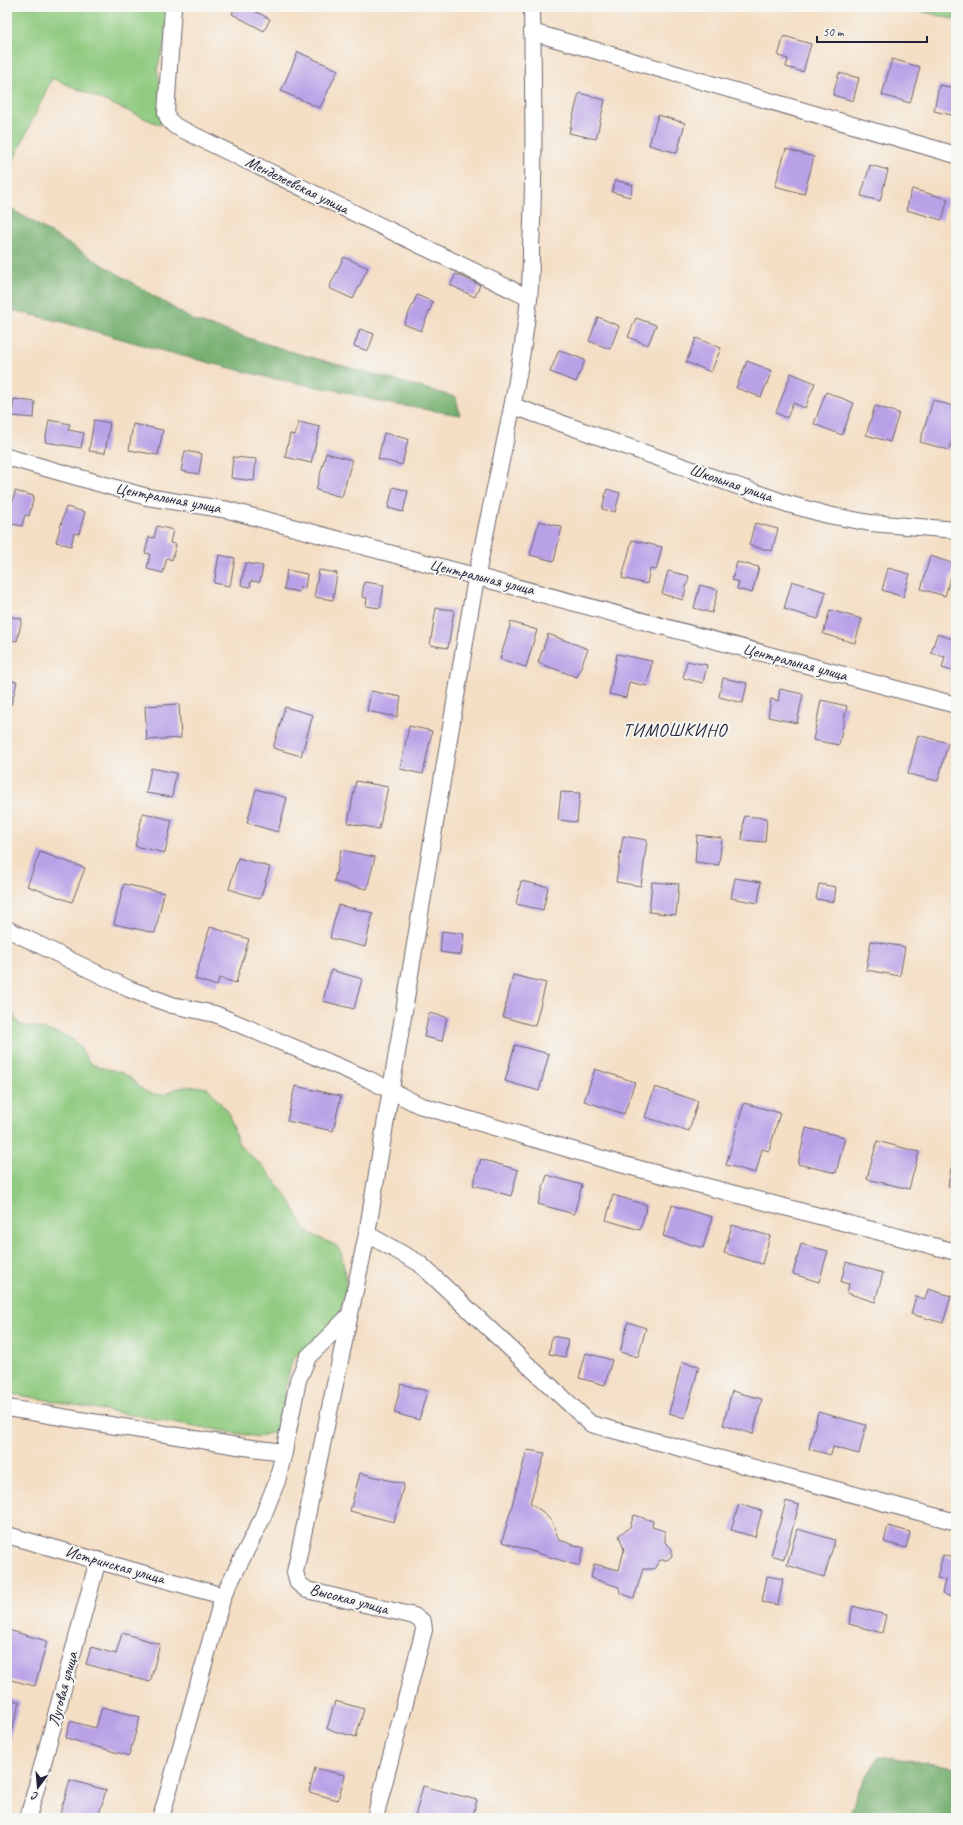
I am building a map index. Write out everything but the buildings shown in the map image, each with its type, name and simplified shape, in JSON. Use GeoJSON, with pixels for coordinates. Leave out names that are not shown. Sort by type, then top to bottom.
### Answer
{"type":"FeatureCollection","features":[{"type":"Feature","properties":{"kind":"street","name":"Менделеевская улица"},"geometry":{"type":"LineString","coordinates":[[173,7],[166,113],[169,120],[175,126],[529,298]]}},
{"type":"Feature","properties":{"kind":"street"},"geometry":{"type":"LineString","coordinates":[[161,1818],[223,1596],[261,1521],[277,1481],[298,1380],[308,1357],[348,1316],[367,1234],[476,575],[513,406],[529,298],[533,216],[534,123],[532,7]]}},
{"type":"Feature","properties":{"kind":"street"},"geometry":{"type":"LineString","coordinates":[[532,32],[956,155]]}},
{"type":"Feature","properties":{"kind":"street","name":"Школьная улица"},"geometry":{"type":"LineString","coordinates":[[513,406],[788,504],[828,515],[870,523],[956,530]]}},
{"type":"Feature","properties":{"kind":"street","name":"Центральная улица"},"geometry":{"type":"LineString","coordinates":[[7,457],[147,497],[228,510],[476,575],[956,705]]}},
{"type":"Feature","properties":{"kind":"street"},"geometry":{"type":"LineString","coordinates":[[7,929],[128,989],[172,1005],[215,1014],[368,1079],[419,1105],[613,1162],[956,1252]]}},
{"type":"Feature","properties":{"kind":"street"},"geometry":{"type":"LineString","coordinates":[[367,1234],[419,1263],[591,1424],[956,1522]]}},
{"type":"Feature","properties":{"kind":"street","name":"Высокая улица"},"geometry":{"type":"LineString","coordinates":[[348,1316],[295,1572],[298,1583],[307,1590],[414,1616],[423,1622],[424,1630],[375,1818]]}},
{"type":"Feature","properties":{"kind":"street"},"geometry":{"type":"LineString","coordinates":[[7,1408],[237,1446],[284,1452]]}},
{"type":"Feature","properties":{"kind":"street","name":"Истринская улица"},"geometry":{"type":"LineString","coordinates":[[7,1535],[223,1596]]}},
{"type":"Feature","properties":{"kind":"street","name":"Луговая улица"},"geometry":{"type":"LineString","coordinates":[[28,1818],[98,1560]]}},
{"type":"Feature","properties":{"kind":"green space"},"geometry":{"type":"Polygon","coordinates":[[[7,7],[168,7],[165,40],[157,70],[167,110],[160,125],[52,78],[7,174],[7,7]]]}},
{"type":"Feature","properties":{"kind":"green space"},"geometry":{"type":"Polygon","coordinates":[[[905,7],[956,7],[956,20],[905,7]]]}},
{"type":"Feature","properties":{"kind":"green space"},"geometry":{"type":"Polygon","coordinates":[[[7,206],[193,320],[289,351],[456,397],[460,415],[385,403],[340,391],[270,378],[167,352],[62,322],[7,309],[7,206]]]}},
{"type":"Feature","properties":{"kind":"green space"},"geometry":{"type":"Polygon","coordinates":[[[7,1005],[19,1024],[70,1038],[77,1044],[92,1064],[128,1076],[143,1090],[164,1095],[179,1088],[185,1087],[208,1088],[230,1115],[237,1141],[242,1148],[264,1167],[290,1201],[305,1229],[313,1235],[337,1246],[341,1253],[346,1278],[345,1296],[337,1320],[326,1335],[296,1355],[292,1361],[284,1393],[285,1418],[281,1427],[274,1432],[258,1437],[7,1393],[7,1005]]]}},
{"type":"Feature","properties":{"kind":"green space"},"geometry":{"type":"Polygon","coordinates":[[[879,1756],[956,1767],[956,1818],[848,1818],[861,1786],[879,1756]]]}},
{"type":"Feature","properties":{"kind":"district","name":"ТИМОШКИНО"},"geometry":{"type":"Point","coordinates":[675,730]}}]}
